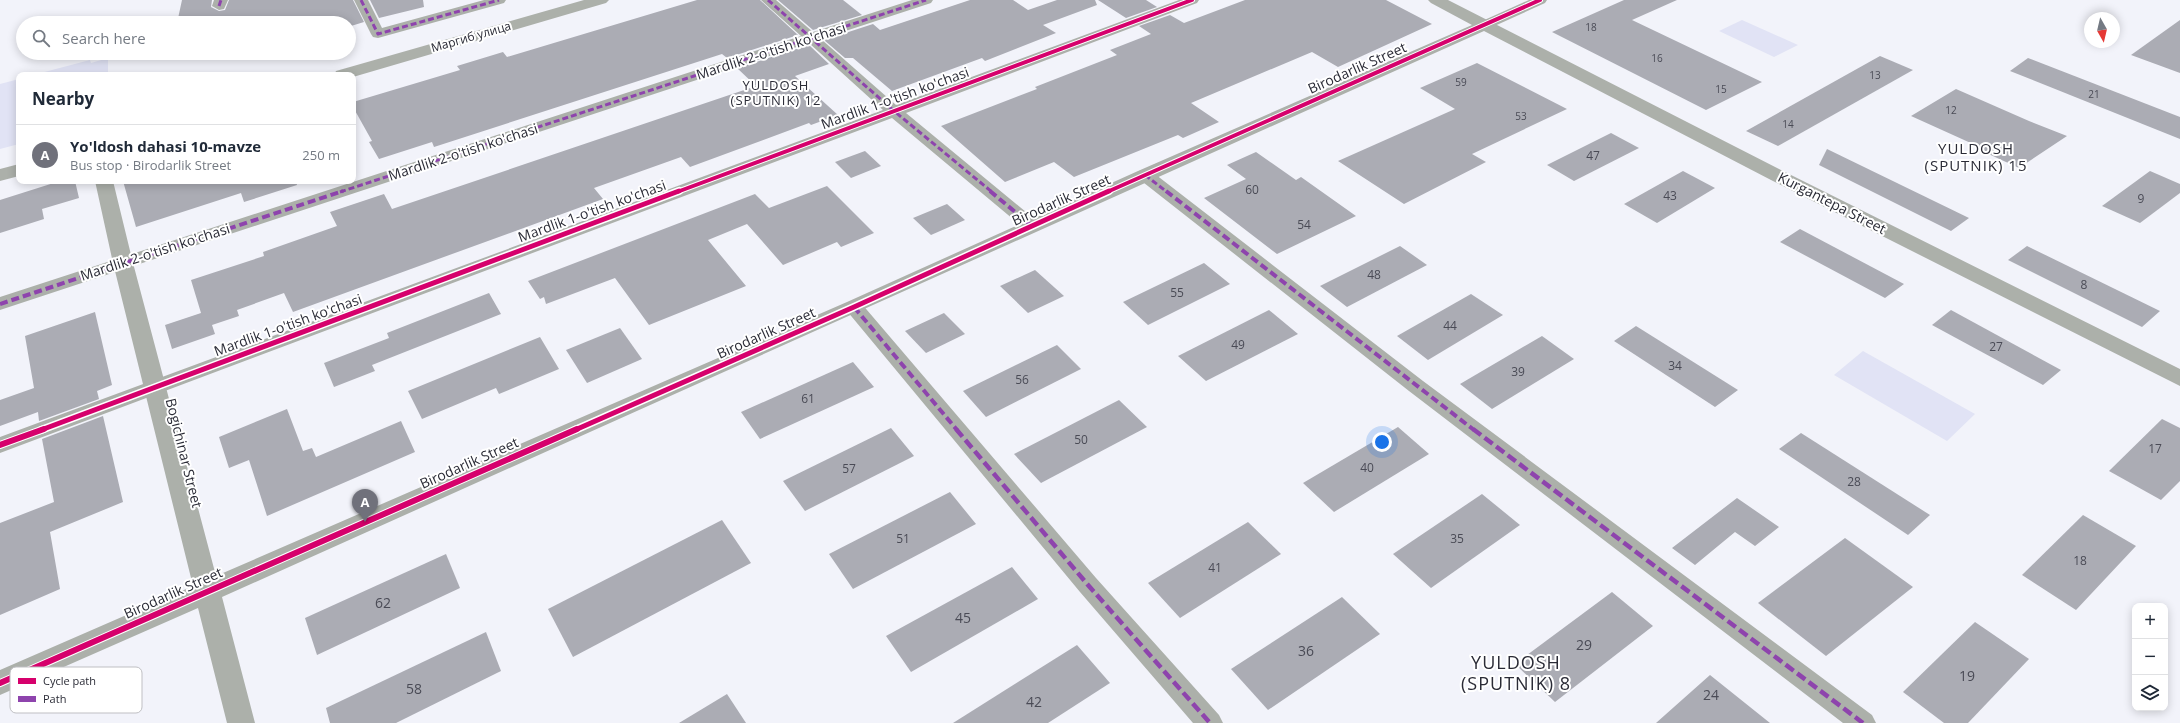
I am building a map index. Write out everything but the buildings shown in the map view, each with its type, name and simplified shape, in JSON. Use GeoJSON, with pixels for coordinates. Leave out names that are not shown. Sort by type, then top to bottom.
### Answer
{"type":"FeatureCollection","features":[{"type":"Feature","properties":{"kind":"street"},"geometry":{"type":"LineString","coordinates":[[361,0],[378,34],[499,0]]}},
{"type":"Feature","properties":{"kind":"street","name":"Маргиб улица"},"geometry":{"type":"LineString","coordinates":[[352,72],[601,0]]}},
{"type":"Feature","properties":{"kind":"street"},"geometry":{"type":"LineString","coordinates":[[768,0],[894,111],[1032,226]]}},
{"type":"Feature","properties":{"kind":"street","name":"Mardlik 2-o'tish ko'chasi"},"geometry":{"type":"LineString","coordinates":[[0,304],[926,0]]}},
{"type":"Feature","properties":{"kind":"street","name":"Mardlik 1-o'tish ko'chasi"},"geometry":{"type":"LineString","coordinates":[[0,445],[1192,0]]}},
{"type":"Feature","properties":{"kind":"street","name":"Kurgantepa Street"},"geometry":{"type":"LineString","coordinates":[[1436,0],[1778,176],[2180,378]]}},
{"type":"Feature","properties":{"kind":"street","name":"Birodarlik Street"},"geometry":{"type":"LineString","coordinates":[[36,667],[854,307],[1144,175],[1540,0]]}},
{"type":"Feature","properties":{"kind":"street"},"geometry":{"type":"LineString","coordinates":[[0,175],[16,171]]}},
{"type":"Feature","properties":{"kind":"street"},"geometry":{"type":"LineString","coordinates":[[1144,175],[1416,386],[1863,723]]}},
{"type":"Feature","properties":{"kind":"street","name":"Bogichinar Street"},"geometry":{"type":"LineString","coordinates":[[105,184],[123,263],[241,723]]}},
{"type":"Feature","properties":{"kind":"street"},"geometry":{"type":"LineString","coordinates":[[854,307],[1088,585],[1210,723]]}},
{"type":"Feature","properties":{"kind":"street","name":"Birodarlik Street"},"geometry":{"type":"LineString","coordinates":[[0,683],[10,679]]}},
{"type":"Feature","properties":{"kind":"shaded area"},"geometry":{"type":"Polygon","coordinates":[[[1742,20],[1798,45],[1774,57],[1719,31],[1742,20]]]}},
{"type":"Feature","properties":{"kind":"shaded area"},"geometry":{"type":"Polygon","coordinates":[[[90,60],[91,63],[108,60],[108,72],[44,72],[90,60]]]}},
{"type":"Feature","properties":{"kind":"shaded area"},"geometry":{"type":"Polygon","coordinates":[[[16,80],[16,145],[0,149],[0,84],[16,80]]]}},
{"type":"Feature","properties":{"kind":"shaded area"},"geometry":{"type":"Polygon","coordinates":[[[1863,351],[1975,414],[1947,441],[1834,375],[1863,351]]]}},
{"type":"Feature","properties":{"kind":"marked path"},"geometry":{"type":"LineString","coordinates":[[219,6],[221,0]]}},
{"type":"Feature","properties":{"kind":"marked path"},"geometry":{"type":"LineString","coordinates":[[361,0],[378,34],[499,0]]}},
{"type":"Feature","properties":{"kind":"marked path"},"geometry":{"type":"LineString","coordinates":[[768,0],[894,111],[1032,226]]}},
{"type":"Feature","properties":{"kind":"marked path"},"geometry":{"type":"LineString","coordinates":[[0,304],[926,0]]}},
{"type":"Feature","properties":{"kind":"marked path"},"geometry":{"type":"LineString","coordinates":[[1145,175],[1416,386],[1863,723]]}},
{"type":"Feature","properties":{"kind":"marked path"},"geometry":{"type":"LineString","coordinates":[[854,307],[1088,585],[1210,723]]}},
{"type":"Feature","properties":{"kind":"cycle path"},"geometry":{"type":"LineString","coordinates":[[0,445],[1192,0]]}},
{"type":"Feature","properties":{"kind":"cycle path"},"geometry":{"type":"LineString","coordinates":[[36,667],[854,307],[1145,175],[1540,0]]}},
{"type":"Feature","properties":{"kind":"cycle path"},"geometry":{"type":"LineString","coordinates":[[0,683],[10,679]]}},
{"type":"Feature","properties":{"kind":"place","name":"Yo'ldosh dahasi 10-mavze"},"geometry":{"type":"Point","coordinates":[365,522]}},
{"type":"Feature","properties":{"kind":"district","name":"YULDOSH (SPUTNIK) 12"},"geometry":{"type":"Point","coordinates":[776,92]}},
{"type":"Feature","properties":{"kind":"district","name":"YULDOSH (SPUTNIK) 15"},"geometry":{"type":"Point","coordinates":[1976,158]}},
{"type":"Feature","properties":{"kind":"district","name":"YULDOSH (SPUTNIK) 8"},"geometry":{"type":"Point","coordinates":[1516,673]}}]}
